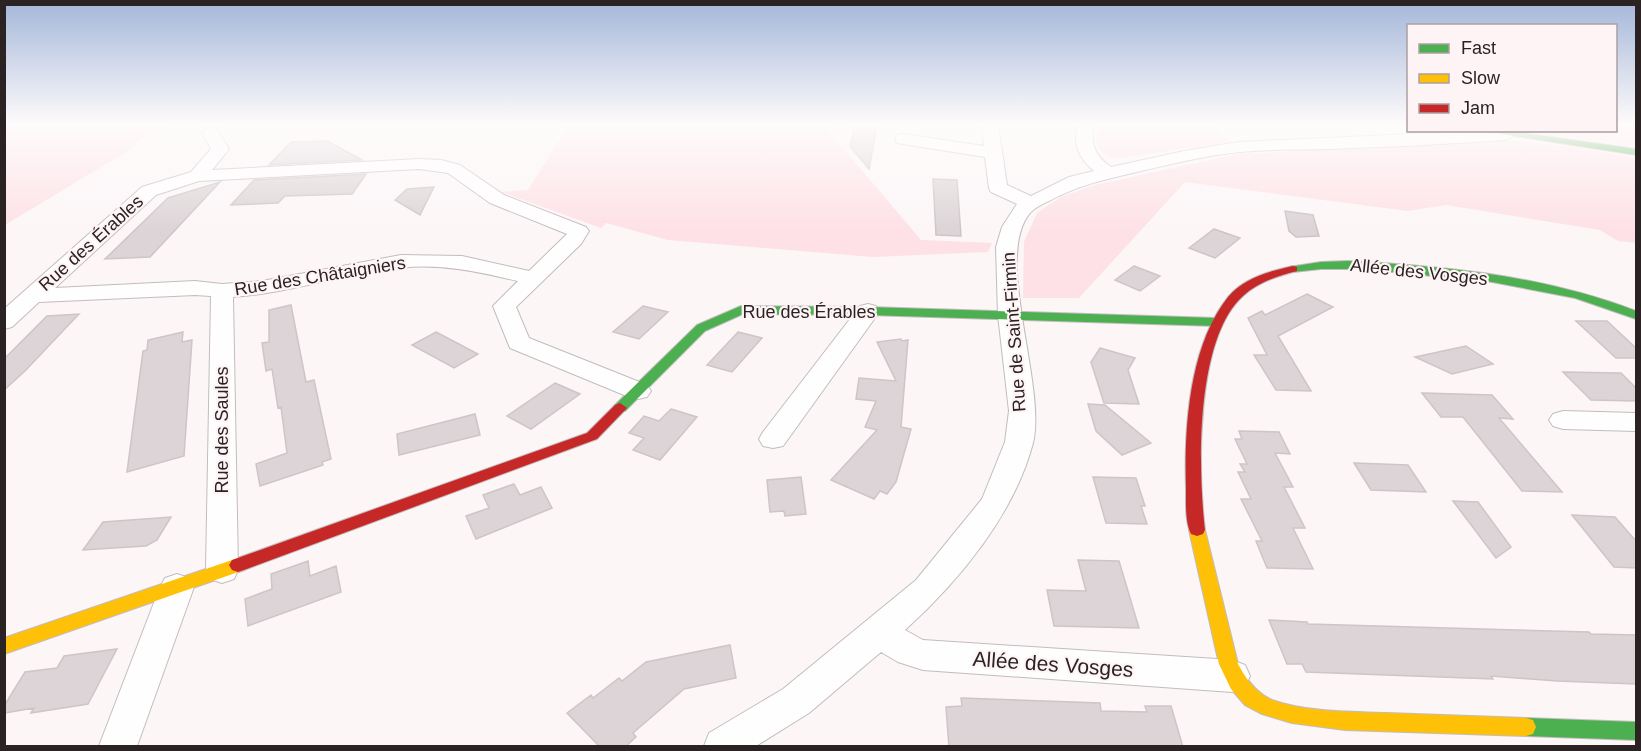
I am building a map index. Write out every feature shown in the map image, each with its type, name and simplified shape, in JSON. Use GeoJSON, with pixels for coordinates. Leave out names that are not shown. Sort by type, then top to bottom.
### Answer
{"type":"FeatureCollection","features":[{"type":"Feature","properties":{"kind":"street"},"geometry":{"type":"LineString","coordinates":[[197,176],[210,160]]}},
{"type":"Feature","properties":{"kind":"street"},"geometry":{"type":"LineString","coordinates":[[996,160],[998,188],[1031,202]]}},
{"type":"Feature","properties":{"kind":"street"},"geometry":{"type":"LineString","coordinates":[[1093,160],[1107,173]]}},
{"type":"Feature","properties":{"kind":"street","name":"Rue de Saint-Firmin"},"geometry":{"type":"LineString","coordinates":[[732,744],[796,701],[928,589],[995,504],[1019,442],[1021,421],[1010,315],[1006,247],[1012,226],[1023,209],[1031,202],[1076,181],[1166,160]]}},
{"type":"Feature","properties":{"kind":"street","name":"Rue des Érables"},"geometry":{"type":"LineString","coordinates":[[4,322],[148,191],[197,176],[419,164],[441,165],[454,169],[497,199],[579,231],[574,240],[504,306],[519,342],[638,391]]}},
{"type":"Feature","properties":{"kind":"street","name":"Rue des Châtaigniers"},"geometry":{"type":"LineString","coordinates":[[33,296],[195,288],[222,291],[262,288],[402,261],[462,262],[533,278]]}},
{"type":"Feature","properties":{"kind":"street","name":"Allée des Vosges"},"geometry":{"type":"LineString","coordinates":[[1636,315],[1592,298],[1564,291],[1456,274],[1347,264],[1293,269],[1262,278],[1233,298],[1216,322],[1196,404],[1193,501],[1209,583],[1232,676],[1251,698],[1278,712],[1344,720],[1636,731]]}},
{"type":"Feature","properties":{"kind":"street","name":"Rue des Saules"},"geometry":{"type":"LineString","coordinates":[[222,291],[222,570]]}},
{"type":"Feature","properties":{"kind":"street","name":"Rue des Érables"},"geometry":{"type":"LineString","coordinates":[[4,646],[177,587],[592,436],[701,328],[741,310],[1010,315]]}},
{"type":"Feature","properties":{"kind":"street"},"geometry":{"type":"LineString","coordinates":[[773,439],[868,311]]}},
{"type":"Feature","properties":{"kind":"street"},"geometry":{"type":"LineString","coordinates":[[1010,315],[1216,322]]}},
{"type":"Feature","properties":{"kind":"street"},"geometry":{"type":"LineString","coordinates":[[1563,420],[1636,422]]}},
{"type":"Feature","properties":{"kind":"street"},"geometry":{"type":"LineString","coordinates":[[118,747],[177,587]]}},
{"type":"Feature","properties":{"kind":"street","name":"Allée des Vosges"},"geometry":{"type":"LineString","coordinates":[[881,631],[900,647],[912,653],[924,655],[1232,676]]}},
{"type":"Feature","properties":{"kind":"shaded area"},"geometry":{"type":"Polygon","coordinates":[[[4,160],[113,160],[5,225],[4,160]]]}},
{"type":"Feature","properties":{"kind":"shaded area"},"geometry":{"type":"Polygon","coordinates":[[[547,160],[853,160],[921,240],[992,243],[988,252],[873,257],[668,240],[606,223],[601,228],[501,192],[528,190],[547,160]]]}},
{"type":"Feature","properties":{"kind":"shaded area"},"geometry":{"type":"Polygon","coordinates":[[[1209,160],[1636,160],[1636,243],[1618,241],[1600,230],[1446,205],[1408,211],[1185,182],[1079,298],[1023,298],[1024,242],[1037,213],[1061,197],[1095,185],[1209,160]]]}},
{"type":"Feature","properties":{"kind":"building"},"geometry":{"type":"Polygon","coordinates":[[[274,160],[361,160],[269,165],[274,160]]]}},
{"type":"Feature","properties":{"kind":"building"},"geometry":{"type":"Polygon","coordinates":[[[862,160],[871,160],[869,169],[862,160]]]}},
{"type":"Feature","properties":{"kind":"building"},"geometry":{"type":"Polygon","coordinates":[[[366,174],[352,194],[285,196],[278,203],[231,205],[254,180],[366,174]]]}},
{"type":"Feature","properties":{"kind":"building"},"geometry":{"type":"Polygon","coordinates":[[[933,179],[957,180],[961,236],[936,235],[933,179]]]}},
{"type":"Feature","properties":{"kind":"building"},"geometry":{"type":"Polygon","coordinates":[[[220,182],[150,257],[105,259],[168,198],[220,182]]]}},
{"type":"Feature","properties":{"kind":"building"},"geometry":{"type":"Polygon","coordinates":[[[434,187],[420,215],[395,200],[407,189],[434,187]]]}},
{"type":"Feature","properties":{"kind":"building"},"geometry":{"type":"Polygon","coordinates":[[[1285,211],[1313,215],[1319,236],[1296,237],[1289,231],[1285,211]]]}},
{"type":"Feature","properties":{"kind":"building"},"geometry":{"type":"Polygon","coordinates":[[[1214,229],[1240,238],[1215,258],[1189,248],[1214,229]]]}},
{"type":"Feature","properties":{"kind":"building"},"geometry":{"type":"Polygon","coordinates":[[[1134,266],[1160,276],[1140,291],[1115,280],[1134,266]]]}},
{"type":"Feature","properties":{"kind":"building"},"geometry":{"type":"Polygon","coordinates":[[[1307,294],[1333,307],[1278,336],[1311,391],[1276,390],[1254,355],[1267,355],[1248,318],[1262,311],[1265,315],[1307,294]]]}},
{"type":"Feature","properties":{"kind":"building"},"geometry":{"type":"Polygon","coordinates":[[[291,305],[306,382],[314,380],[331,459],[322,462],[323,465],[260,486],[256,464],[287,453],[281,407],[278,408],[272,369],[266,371],[262,343],[269,342],[269,310],[291,305]]]}},
{"type":"Feature","properties":{"kind":"building"},"geometry":{"type":"Polygon","coordinates":[[[643,306],[668,312],[639,339],[613,332],[643,306]]]}},
{"type":"Feature","properties":{"kind":"building"},"geometry":{"type":"Polygon","coordinates":[[[79,314],[4,390],[4,359],[47,316],[79,314]]]}},
{"type":"Feature","properties":{"kind":"building"},"geometry":{"type":"Polygon","coordinates":[[[1576,321],[1607,321],[1636,348],[1636,358],[1616,358],[1576,321]]]}},
{"type":"Feature","properties":{"kind":"building"},"geometry":{"type":"Polygon","coordinates":[[[183,332],[182,342],[192,340],[184,456],[127,472],[143,351],[147,350],[148,340],[183,332]]]}},
{"type":"Feature","properties":{"kind":"building"},"geometry":{"type":"Polygon","coordinates":[[[436,332],[478,354],[454,368],[412,345],[436,332]]]}},
{"type":"Feature","properties":{"kind":"building"},"geometry":{"type":"Polygon","coordinates":[[[738,332],[762,338],[732,372],[707,365],[738,332]]]}},
{"type":"Feature","properties":{"kind":"building"},"geometry":{"type":"Polygon","coordinates":[[[901,339],[902,341],[908,340],[901,427],[911,429],[896,482],[887,494],[880,491],[874,499],[831,480],[877,430],[865,427],[876,401],[856,399],[859,378],[896,381],[877,342],[901,339]]]}},
{"type":"Feature","properties":{"kind":"building"},"geometry":{"type":"Polygon","coordinates":[[[1466,346],[1493,364],[1452,374],[1415,357],[1466,346]]]}},
{"type":"Feature","properties":{"kind":"building"},"geometry":{"type":"Polygon","coordinates":[[[1100,348],[1135,358],[1128,370],[1139,404],[1104,403],[1091,362],[1100,348]]]}},
{"type":"Feature","properties":{"kind":"building"},"geometry":{"type":"Polygon","coordinates":[[[1563,372],[1621,373],[1636,388],[1636,401],[1591,400],[1563,372]]]}},
{"type":"Feature","properties":{"kind":"building"},"geometry":{"type":"Polygon","coordinates":[[[555,383],[580,394],[531,429],[507,416],[555,383]]]}},
{"type":"Feature","properties":{"kind":"building"},"geometry":{"type":"Polygon","coordinates":[[[1422,393],[1492,395],[1513,419],[1499,418],[1562,492],[1522,491],[1463,417],[1441,417],[1422,393]]]}},
{"type":"Feature","properties":{"kind":"building"},"geometry":{"type":"Polygon","coordinates":[[[1088,404],[1105,405],[1151,443],[1122,455],[1096,431],[1088,404]]]}},
{"type":"Feature","properties":{"kind":"building"},"geometry":{"type":"Polygon","coordinates":[[[671,409],[697,417],[660,460],[633,450],[644,438],[629,433],[644,416],[659,421],[671,409]]]}},
{"type":"Feature","properties":{"kind":"building"},"geometry":{"type":"Polygon","coordinates":[[[475,414],[480,435],[399,455],[397,434],[475,414]]]}},
{"type":"Feature","properties":{"kind":"building"},"geometry":{"type":"Polygon","coordinates":[[[1239,431],[1279,432],[1290,454],[1275,453],[1293,487],[1284,487],[1305,528],[1293,528],[1313,569],[1267,568],[1256,541],[1262,541],[1241,499],[1251,499],[1238,472],[1245,472],[1240,464],[1247,464],[1235,439],[1242,439],[1239,431]]]}},
{"type":"Feature","properties":{"kind":"building"},"geometry":{"type":"Polygon","coordinates":[[[1354,463],[1408,465],[1426,492],[1371,490],[1354,463]]]}},
{"type":"Feature","properties":{"kind":"building"},"geometry":{"type":"Polygon","coordinates":[[[801,477],[806,514],[785,516],[784,511],[770,512],[767,480],[801,477]]]}},
{"type":"Feature","properties":{"kind":"building"},"geometry":{"type":"Polygon","coordinates":[[[1093,477],[1136,478],[1145,506],[1141,506],[1147,524],[1106,523],[1093,477]]]}},
{"type":"Feature","properties":{"kind":"building"},"geometry":{"type":"Polygon","coordinates":[[[514,484],[520,495],[541,487],[552,508],[476,539],[466,516],[489,508],[483,495],[514,484]]]}},
{"type":"Feature","properties":{"kind":"building"},"geometry":{"type":"Polygon","coordinates":[[[1453,501],[1478,502],[1511,547],[1496,558],[1453,501]]]}},
{"type":"Feature","properties":{"kind":"building"},"geometry":{"type":"Polygon","coordinates":[[[1572,515],[1615,517],[1636,541],[1636,568],[1614,567],[1572,515]]]}},
{"type":"Feature","properties":{"kind":"building"},"geometry":{"type":"Polygon","coordinates":[[[171,517],[157,540],[146,546],[83,550],[103,522],[171,517]]]}},
{"type":"Feature","properties":{"kind":"building"},"geometry":{"type":"Polygon","coordinates":[[[1078,560],[1119,561],[1139,628],[1054,626],[1047,590],[1086,591],[1078,560]]]}},
{"type":"Feature","properties":{"kind":"building"},"geometry":{"type":"Polygon","coordinates":[[[308,561],[310,576],[336,566],[341,592],[248,626],[245,599],[272,589],[271,574],[308,561]]]}},
{"type":"Feature","properties":{"kind":"building"},"geometry":{"type":"Polygon","coordinates":[[[1269,620],[1307,622],[1308,624],[1636,635],[1636,684],[1491,676],[1493,679],[1306,672],[1302,664],[1287,664],[1269,620]]]}},
{"type":"Feature","properties":{"kind":"building"},"geometry":{"type":"Polygon","coordinates":[[[730,645],[736,678],[684,689],[633,733],[636,737],[625,747],[600,747],[567,713],[591,695],[593,698],[619,678],[622,681],[646,662],[730,645]]]}},
{"type":"Feature","properties":{"kind":"building"},"geometry":{"type":"Polygon","coordinates":[[[117,649],[88,704],[31,713],[34,708],[4,713],[4,706],[25,672],[57,668],[64,656],[117,649]]]}},
{"type":"Feature","properties":{"kind":"building"},"geometry":{"type":"Polygon","coordinates":[[[961,698],[1100,703],[1101,711],[1147,712],[1145,706],[1171,706],[1183,747],[949,747],[946,707],[962,706],[961,698]]]}},
{"type":"Feature","properties":{"kind":"traffic: fast"},"geometry":{"type":"LineString","coordinates":[[1293,269],[1321,265],[1348,265],[1492,278],[1579,296],[1636,315]]}},
{"type":"Feature","properties":{"kind":"traffic: fast"},"geometry":{"type":"LineString","coordinates":[[620,408],[701,328],[741,310],[868,311],[1216,322]]}},
{"type":"Feature","properties":{"kind":"traffic: fast"},"geometry":{"type":"LineString","coordinates":[[1526,727],[1636,731]]}},
{"type":"Feature","properties":{"kind":"traffic: slow"},"geometry":{"type":"LineString","coordinates":[[1197,530],[1229,664],[1238,683],[1252,699],[1269,708],[1292,714],[1345,721],[1526,727]]}},
{"type":"Feature","properties":{"kind":"traffic: slow"},"geometry":{"type":"LineString","coordinates":[[4,646],[238,565]]}},
{"type":"Feature","properties":{"kind":"traffic: jam"},"geometry":{"type":"LineString","coordinates":[[1197,530],[1193,476],[1196,410],[1209,346],[1219,319],[1239,293],[1261,280],[1293,269]]}},
{"type":"Feature","properties":{"kind":"traffic: jam"},"geometry":{"type":"LineString","coordinates":[[238,565],[592,436],[620,408]]}}]}
